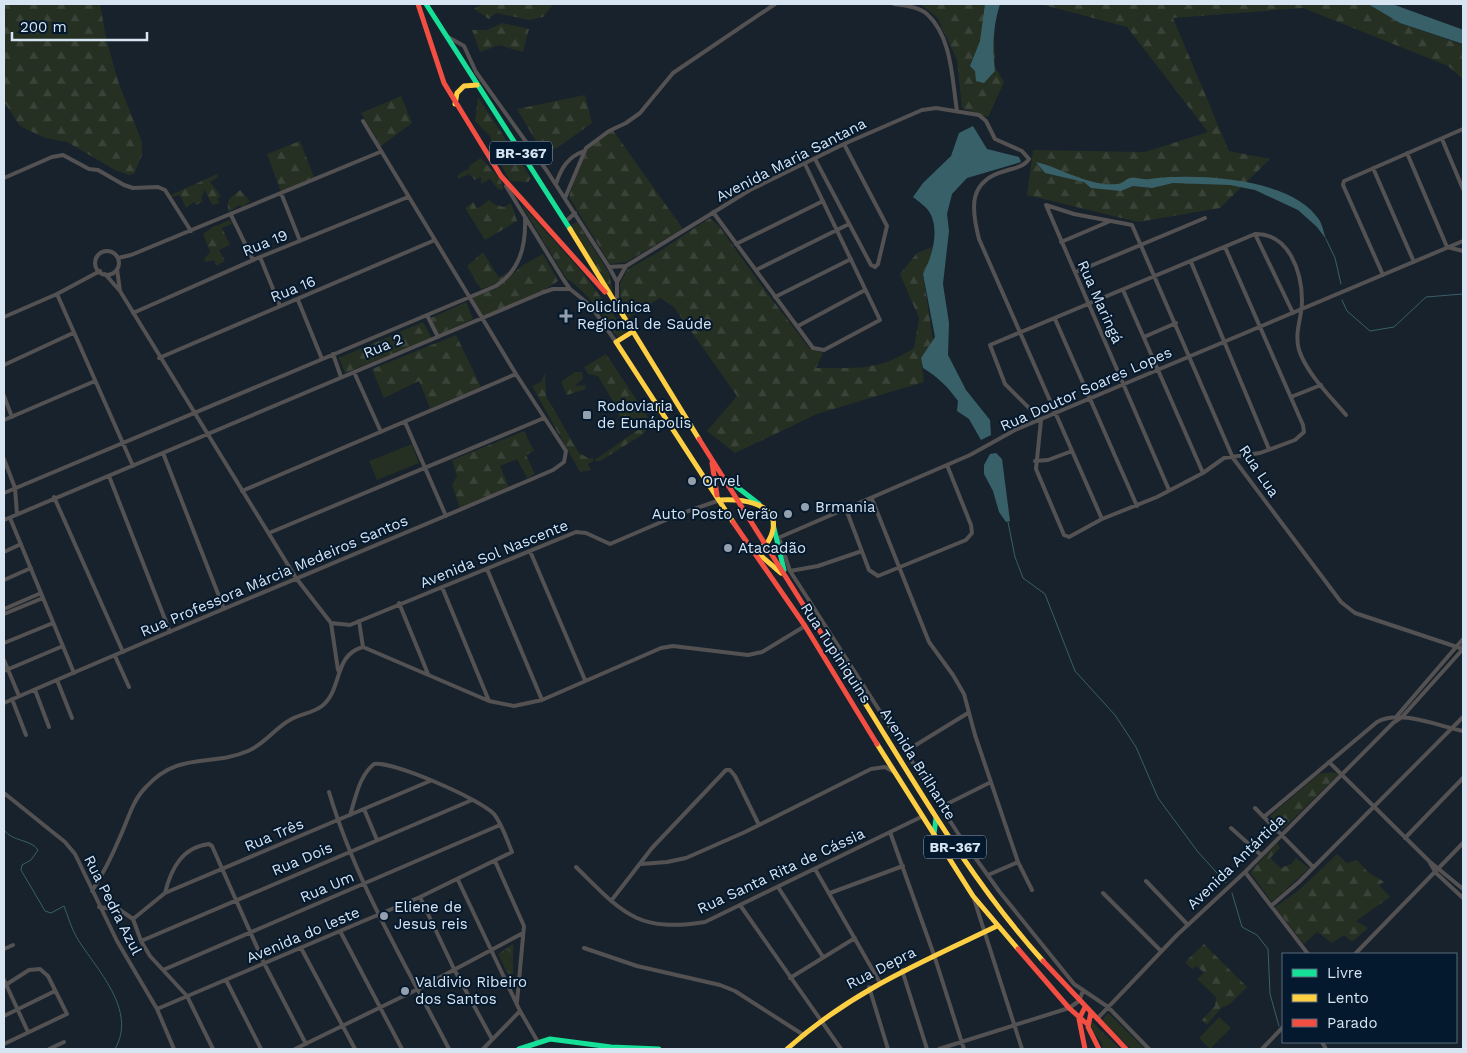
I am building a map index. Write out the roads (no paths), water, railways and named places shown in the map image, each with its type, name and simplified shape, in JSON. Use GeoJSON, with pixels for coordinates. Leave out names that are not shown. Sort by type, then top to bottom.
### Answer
{"type":"FeatureCollection","features":[{"type":"Feature","properties":{"kind":"main road","name":"BR-367"},"geometry":{"type":"LineString","coordinates":[[418,4],[437,67],[455,104],[501,176],[616,305]]}},
{"type":"Feature","properties":{"kind":"main road","name":"BR-367"},"geometry":{"type":"LineString","coordinates":[[426,4],[787,577]]}},
{"type":"Feature","properties":{"kind":"main road"},"geometry":{"type":"LineString","coordinates":[[455,104],[458,93],[464,86],[477,85]]}},
{"type":"Feature","properties":{"kind":"main road"},"geometry":{"type":"LineString","coordinates":[[616,342],[632,332]]}},
{"type":"Feature","properties":{"kind":"main road","name":"Rua Tupiniquins"},"geometry":{"type":"LineString","coordinates":[[616,342],[751,549],[805,626],[921,817],[934,834],[973,896]]}},
{"type":"Feature","properties":{"kind":"main road"},"geometry":{"type":"LineString","coordinates":[[711,459],[718,498],[760,504]]}},
{"type":"Feature","properties":{"kind":"main road"},"geometry":{"type":"LineString","coordinates":[[724,477],[768,512],[779,538],[779,553],[787,577]]}},
{"type":"Feature","properties":{"kind":"main road"},"geometry":{"type":"LineString","coordinates":[[751,549],[766,545],[772,534],[773,524]]}},
{"type":"Feature","properties":{"kind":"main road"},"geometry":{"type":"LineString","coordinates":[[751,549],[787,577]]}},
{"type":"Feature","properties":{"kind":"main road","name":"Avenida Brilhante"},"geometry":{"type":"LineString","coordinates":[[787,577],[936,818],[1016,930],[1079,1001],[1126,1049]]}},
{"type":"Feature","properties":{"kind":"main road"},"geometry":{"type":"LineString","coordinates":[[934,834],[936,818]]}},
{"type":"Feature","properties":{"kind":"main road"},"geometry":{"type":"LineString","coordinates":[[973,896],[1069,1008],[1079,1019],[1086,1023],[1098,1046],[1084,1048],[1079,1019],[1085,1007]]}},
{"type":"Feature","properties":{"kind":"main road","name":"Rua Depra"},"geometry":{"type":"LineString","coordinates":[[787,1049],[802,1034],[847,1000],[879,981],[997,926]]}},
{"type":"Feature","properties":{"kind":"main road"},"geometry":{"type":"LineString","coordinates":[[1086,1023],[1091,1012]]}},
{"type":"Feature","properties":{"kind":"main road"},"geometry":{"type":"LineString","coordinates":[[519,1049],[550,1039],[611,1047],[659,1049]]}},
{"type":"Feature","properties":{"kind":"street"},"geometry":{"type":"LineString","coordinates":[[556,184],[563,166],[609,131],[640,113],[673,73],[775,4]]}},
{"type":"Feature","properties":{"kind":"street"},"geometry":{"type":"LineString","coordinates":[[894,4],[908,6],[927,13],[939,32],[947,46],[959,111]]}},
{"type":"Feature","properties":{"kind":"street"},"geometry":{"type":"LineString","coordinates":[[447,37],[464,46],[476,72],[556,184],[617,282]]}},
{"type":"Feature","properties":{"kind":"street","name":"Avenida Maria Santana"},"geometry":{"type":"LineString","coordinates":[[616,305],[617,282],[626,266],[750,190],[844,144],[922,110],[936,108],[982,117],[997,141],[1022,150],[1028,156],[1029,159],[1023,165],[999,172],[981,184],[976,192],[973,208],[979,239],[1021,333]]}},
{"type":"Feature","properties":{"kind":"street"},"geometry":{"type":"LineString","coordinates":[[270,533],[544,418],[408,198],[363,121]]}},
{"type":"Feature","properties":{"kind":"street"},"geometry":{"type":"LineString","coordinates":[[1383,275],[1344,185],[1346,180],[1463,129]]}},
{"type":"Feature","properties":{"kind":"street"},"geometry":{"type":"LineString","coordinates":[[1442,139],[1463,189]]}},
{"type":"Feature","properties":{"kind":"street"},"geometry":{"type":"LineString","coordinates":[[815,159],[873,267],[878,264],[887,226],[844,144]]}},
{"type":"Feature","properties":{"kind":"street"},"geometry":{"type":"LineString","coordinates":[[565,198],[581,164],[584,151]]}},
{"type":"Feature","properties":{"kind":"street"},"geometry":{"type":"LineString","coordinates":[[118,258],[131,255],[232,215],[380,152]]}},
{"type":"Feature","properties":{"kind":"street"},"geometry":{"type":"LineString","coordinates":[[1407,153],[1447,247],[1463,251]]}},
{"type":"Feature","properties":{"kind":"street"},"geometry":{"type":"LineString","coordinates":[[4,178],[52,157],[63,155],[89,170],[98,170],[124,186],[133,188],[158,187],[165,190],[190,231]]}},
{"type":"Feature","properties":{"kind":"street"},"geometry":{"type":"LineString","coordinates":[[714,212],[813,348],[824,350],[880,320],[805,164]]}},
{"type":"Feature","properties":{"kind":"street"},"geometry":{"type":"LineString","coordinates":[[1373,168],[1414,262]]}},
{"type":"Feature","properties":{"kind":"street"},"geometry":{"type":"LineString","coordinates":[[501,176],[570,289],[591,306],[616,342]]}},
{"type":"Feature","properties":{"kind":"street"},"geometry":{"type":"LineString","coordinates":[[282,193],[300,241]]}},
{"type":"Feature","properties":{"kind":"street","name":"Rua 19"},"geometry":{"type":"LineString","coordinates":[[133,313],[260,257],[408,198]]}},
{"type":"Feature","properties":{"kind":"street"},"geometry":{"type":"LineString","coordinates":[[736,244],[823,201]]}},
{"type":"Feature","properties":{"kind":"street","name":"Rua Maringá"},"geometry":{"type":"LineString","coordinates":[[1109,222],[1046,205],[1170,490]]}},
{"type":"Feature","properties":{"kind":"street"},"geometry":{"type":"LineString","coordinates":[[565,222],[575,213]]}},
{"type":"Feature","properties":{"kind":"street"},"geometry":{"type":"LineString","coordinates":[[232,215],[253,260]]}},
{"type":"Feature","properties":{"kind":"street"},"geometry":{"type":"LineString","coordinates":[[4,493],[427,315],[505,280],[520,258],[525,239],[525,218]]}},
{"type":"Feature","properties":{"kind":"street"},"geometry":{"type":"LineString","coordinates":[[1076,272],[1141,243],[1205,218]]}},
{"type":"Feature","properties":{"kind":"street"},"geometry":{"type":"LineString","coordinates":[[1061,242],[1109,222]]}},
{"type":"Feature","properties":{"kind":"street","name":"Rua Lua"},"geometry":{"type":"LineString","coordinates":[[1109,222],[1132,224],[1191,356],[1233,458],[1330,589],[1346,606],[1361,615],[1463,648]]}},
{"type":"Feature","properties":{"kind":"street"},"geometry":{"type":"LineString","coordinates":[[756,270],[849,224]]}},
{"type":"Feature","properties":{"kind":"street"},"geometry":{"type":"LineString","coordinates":[[1225,247],[1303,425],[1304,432],[1299,438],[1270,449],[1233,458],[1224,458],[1202,473],[1137,506],[1102,519],[1069,537],[1064,535],[1037,474],[1035,461],[1041,420],[1005,384],[990,345],[1255,234],[1271,236],[1282,245],[1294,260],[1301,287],[1302,310],[1297,332],[1300,351],[1321,385],[1346,415]]}},
{"type":"Feature","properties":{"kind":"street"},"geometry":{"type":"LineString","coordinates":[[1255,234],[1293,313]]}},
{"type":"Feature","properties":{"kind":"street","name":"Rua 16"},"geometry":{"type":"LineString","coordinates":[[159,358],[435,240]]}},
{"type":"Feature","properties":{"kind":"street","name":"Rua Doutor Soares Lopes"},"geometry":{"type":"LineString","coordinates":[[779,538],[970,455],[1016,430],[1463,241]]}},
{"type":"Feature","properties":{"kind":"street"},"geometry":{"type":"LineString","coordinates":[[118,258],[110,251],[100,254],[96,264],[100,272],[105,274],[120,291],[159,358],[270,533],[296,578],[331,623],[338,670]]}},
{"type":"Feature","properties":{"kind":"street"},"geometry":{"type":"LineString","coordinates":[[260,257],[280,306]]}},
{"type":"Feature","properties":{"kind":"street"},"geometry":{"type":"LineString","coordinates":[[118,258],[117,269],[120,291]]}},
{"type":"Feature","properties":{"kind":"street"},"geometry":{"type":"LineString","coordinates":[[775,297],[851,259]]}},
{"type":"Feature","properties":{"kind":"street"},"geometry":{"type":"LineString","coordinates":[[1191,262],[1270,449]]}},
{"type":"Feature","properties":{"kind":"street"},"geometry":{"type":"LineString","coordinates":[[609,267],[626,266]]}},
{"type":"Feature","properties":{"kind":"street"},"geometry":{"type":"LineString","coordinates":[[105,274],[110,274],[117,269]]}},
{"type":"Feature","properties":{"kind":"street"},"geometry":{"type":"LineString","coordinates":[[4,316],[57,294],[100,272]]}},
{"type":"Feature","properties":{"kind":"street","name":"Rua 2"},"geometry":{"type":"LineString","coordinates":[[4,520],[544,292],[553,289],[570,289]]}},
{"type":"Feature","properties":{"kind":"street"},"geometry":{"type":"LineString","coordinates":[[798,326],[865,290]]}},
{"type":"Feature","properties":{"kind":"street"},"geometry":{"type":"LineString","coordinates":[[1123,290],[1202,473]]}},
{"type":"Feature","properties":{"kind":"street"},"geometry":{"type":"LineString","coordinates":[[57,294],[132,466]]}},
{"type":"Feature","properties":{"kind":"street"},"geometry":{"type":"LineString","coordinates":[[298,300],[322,359]]}},
{"type":"Feature","properties":{"kind":"street"},"geometry":{"type":"LineString","coordinates":[[427,315],[438,337]]}},
{"type":"Feature","properties":{"kind":"street"},"geometry":{"type":"LineString","coordinates":[[1055,319],[1137,506]]}},
{"type":"Feature","properties":{"kind":"street"},"geometry":{"type":"LineString","coordinates":[[1144,337],[1176,323]]}},
{"type":"Feature","properties":{"kind":"street"},"geometry":{"type":"LineString","coordinates":[[4,365],[73,333]]}},
{"type":"Feature","properties":{"kind":"street"},"geometry":{"type":"LineString","coordinates":[[1021,333],[1102,519]]}},
{"type":"Feature","properties":{"kind":"street"},"geometry":{"type":"LineString","coordinates":[[333,354],[342,377]]}},
{"type":"Feature","properties":{"kind":"street"},"geometry":{"type":"LineString","coordinates":[[354,372],[381,432]]}},
{"type":"Feature","properties":{"kind":"street"},"geometry":{"type":"LineString","coordinates":[[242,491],[516,374]]}},
{"type":"Feature","properties":{"kind":"street"},"geometry":{"type":"LineString","coordinates":[[4,420],[95,382]]}},
{"type":"Feature","properties":{"kind":"street"},"geometry":{"type":"LineString","coordinates":[[1291,397],[1321,385]]}},
{"type":"Feature","properties":{"kind":"street"},"geometry":{"type":"LineString","coordinates":[[4,396],[12,417]]}},
{"type":"Feature","properties":{"kind":"street","name":"Rua Professora Márcia Medeiros Santos"},"geometry":{"type":"LineString","coordinates":[[4,703],[553,470],[564,462],[566,451],[544,418]]}},
{"type":"Feature","properties":{"kind":"street"},"geometry":{"type":"LineString","coordinates":[[405,422],[446,516]]}},
{"type":"Feature","properties":{"kind":"street"},"geometry":{"type":"LineString","coordinates":[[1035,461],[1048,460],[1072,451]]}},
{"type":"Feature","properties":{"kind":"street"},"geometry":{"type":"LineString","coordinates":[[164,453],[224,609]]}},
{"type":"Feature","properties":{"kind":"street"},"geometry":{"type":"LineString","coordinates":[[4,459],[16,488],[17,514]]}},
{"type":"Feature","properties":{"kind":"street"},"geometry":{"type":"LineString","coordinates":[[846,509],[869,570],[874,575],[881,576],[900,569],[966,540],[972,533],[947,465]]}},
{"type":"Feature","properties":{"kind":"street"},"geometry":{"type":"LineString","coordinates":[[109,476],[170,632]]}},
{"type":"Feature","properties":{"kind":"street"},"geometry":{"type":"LineString","coordinates":[[54,498],[123,652]]}},
{"type":"Feature","properties":{"kind":"street","name":"Avenida Sol Nascente"},"geometry":{"type":"LineString","coordinates":[[331,623],[350,625],[399,603],[580,532],[607,544],[613,543],[718,498]]}},
{"type":"Feature","properties":{"kind":"street"},"geometry":{"type":"LineString","coordinates":[[872,499],[929,642],[958,682],[1018,862],[1032,890]]}},
{"type":"Feature","properties":{"kind":"street"},"geometry":{"type":"LineString","coordinates":[[10,518],[74,673]]}},
{"type":"Feature","properties":{"kind":"street"},"geometry":{"type":"LineString","coordinates":[[779,538],[790,570],[941,807],[988,875],[1074,984],[1108,1007],[1149,1049]]}},
{"type":"Feature","properties":{"kind":"street"},"geometry":{"type":"LineString","coordinates":[[4,552],[21,544]]}},
{"type":"Feature","properties":{"kind":"street"},"geometry":{"type":"LineString","coordinates":[[530,551],[585,680]]}},
{"type":"Feature","properties":{"kind":"street"},"geometry":{"type":"LineString","coordinates":[[790,570],[818,566],[862,551]]}},
{"type":"Feature","properties":{"kind":"street"},"geometry":{"type":"LineString","coordinates":[[4,580],[31,568]]}},
{"type":"Feature","properties":{"kind":"street"},"geometry":{"type":"LineString","coordinates":[[487,569],[542,700]]}},
{"type":"Feature","properties":{"kind":"street"},"geometry":{"type":"LineString","coordinates":[[442,587],[489,701]]}},
{"type":"Feature","properties":{"kind":"street"},"geometry":{"type":"LineString","coordinates":[[4,608],[41,593]]}},
{"type":"Feature","properties":{"kind":"street"},"geometry":{"type":"LineString","coordinates":[[4,614],[43,598]]}},
{"type":"Feature","properties":{"kind":"street"},"geometry":{"type":"LineString","coordinates":[[399,603],[428,674]]}},
{"type":"Feature","properties":{"kind":"street"},"geometry":{"type":"LineString","coordinates":[[359,620],[363,647]]}},
{"type":"Feature","properties":{"kind":"street"},"geometry":{"type":"LineString","coordinates":[[4,643],[54,623]]}},
{"type":"Feature","properties":{"kind":"street"},"geometry":{"type":"LineString","coordinates":[[92,891],[111,858],[135,801],[147,785],[185,762],[235,755],[256,747],[291,720],[322,706],[332,693],[338,670],[346,657],[355,649],[363,647],[489,701],[514,706],[542,700],[661,648],[673,646],[748,655],[756,653],[805,626]]}},
{"type":"Feature","properties":{"kind":"street","name":"Avenida Antártida"},"geometry":{"type":"LineString","coordinates":[[1393,723],[1397,715],[1463,639]]}},
{"type":"Feature","properties":{"kind":"street"},"geometry":{"type":"LineString","coordinates":[[6,671],[63,646]]}},
{"type":"Feature","properties":{"kind":"street","name":"Avenida Antártida"},"geometry":{"type":"LineString","coordinates":[[1097,1019],[1188,924],[1245,872],[1393,723],[1402,717],[1463,648]]}},
{"type":"Feature","properties":{"kind":"street"},"geometry":{"type":"LineString","coordinates":[[115,656],[129,687]]}},
{"type":"Feature","properties":{"kind":"street"},"geometry":{"type":"LineString","coordinates":[[4,660],[6,671],[19,696]]}},
{"type":"Feature","properties":{"kind":"street"},"geometry":{"type":"LineString","coordinates":[[57,680],[72,718]]}},
{"type":"Feature","properties":{"kind":"street"},"geometry":{"type":"LineString","coordinates":[[864,687],[866,691],[865,704]]}},
{"type":"Feature","properties":{"kind":"street"},"geometry":{"type":"LineString","coordinates":[[35,690],[49,727]]}},
{"type":"Feature","properties":{"kind":"street"},"geometry":{"type":"LineString","coordinates":[[12,700],[26,735]]}},
{"type":"Feature","properties":{"kind":"street"},"geometry":{"type":"LineString","coordinates":[[906,751],[968,713]]}},
{"type":"Feature","properties":{"kind":"street"},"geometry":{"type":"LineString","coordinates":[[1265,816],[1377,722],[1387,716],[1397,715],[1463,731]]}},
{"type":"Feature","properties":{"kind":"street"},"geometry":{"type":"LineString","coordinates":[[1271,906],[1374,808],[1463,717]]}},
{"type":"Feature","properties":{"kind":"street"},"geometry":{"type":"LineString","coordinates":[[1329,762],[1429,861],[1463,889]]}},
{"type":"Feature","properties":{"kind":"street"},"geometry":{"type":"LineString","coordinates":[[350,815],[361,781],[374,764],[386,764],[473,800],[495,815],[500,825]]}},
{"type":"Feature","properties":{"kind":"street"},"geometry":{"type":"LineString","coordinates":[[641,864],[686,858],[759,825],[872,769],[885,767],[895,773]]}},
{"type":"Feature","properties":{"kind":"street"},"geometry":{"type":"LineString","coordinates":[[611,901],[652,848],[726,770],[733,772],[759,825]]}},
{"type":"Feature","properties":{"kind":"street"},"geometry":{"type":"LineString","coordinates":[[1405,838],[1463,778]]}},
{"type":"Feature","properties":{"kind":"street","name":"Rua Três"},"geometry":{"type":"LineString","coordinates":[[133,919],[165,893],[430,781]]}},
{"type":"Feature","properties":{"kind":"street"},"geometry":{"type":"LineString","coordinates":[[941,807],[991,782]]}},
{"type":"Feature","properties":{"kind":"street"},"geometry":{"type":"LineString","coordinates":[[329,792],[338,820],[364,883],[448,1049]]}},
{"type":"Feature","properties":{"kind":"street","name":"Rua Pedra Azul"},"geometry":{"type":"LineString","coordinates":[[4,793],[71,848],[99,907],[157,1009],[174,1049]]}},
{"type":"Feature","properties":{"kind":"street","name":"Rua Dois"},"geometry":{"type":"LineString","coordinates":[[141,941],[473,800]]}},
{"type":"Feature","properties":{"kind":"street"},"geometry":{"type":"LineString","coordinates":[[1255,808],[1282,833],[1313,868]]}},
{"type":"Feature","properties":{"kind":"street"},"geometry":{"type":"LineString","coordinates":[[364,809],[377,840]]}},
{"type":"Feature","properties":{"kind":"street","name":"Rua Santa Rita de Cássia"},"geometry":{"type":"LineString","coordinates":[[576,867],[611,901],[642,921],[666,925],[706,922],[921,817]]}},
{"type":"Feature","properties":{"kind":"street","name":"Avenida do leste"},"geometry":{"type":"LineString","coordinates":[[157,1009],[420,897],[512,852],[500,825]]}},
{"type":"Feature","properties":{"kind":"street","name":"Rua Um"},"geometry":{"type":"LineString","coordinates":[[163,970],[249,931],[500,825]]}},
{"type":"Feature","properties":{"kind":"street"},"geometry":{"type":"LineString","coordinates":[[1231,828],[1261,855]]}},
{"type":"Feature","properties":{"kind":"street"},"geometry":{"type":"LineString","coordinates":[[890,832],[934,955],[964,1049]]}},
{"type":"Feature","properties":{"kind":"street"},"geometry":{"type":"LineString","coordinates":[[1356,953],[1440,869],[1463,843]]}},
{"type":"Feature","properties":{"kind":"street"},"geometry":{"type":"LineString","coordinates":[[165,893],[169,877],[176,863],[183,855],[210,844],[264,963],[306,1044]]}},
{"type":"Feature","properties":{"kind":"street"},"geometry":{"type":"LineString","coordinates":[[495,861],[524,926],[517,1005]]}},
{"type":"Feature","properties":{"kind":"street"},"geometry":{"type":"LineString","coordinates":[[1429,861],[1436,872],[1463,898]]}},
{"type":"Feature","properties":{"kind":"street"},"geometry":{"type":"LineString","coordinates":[[988,875],[1018,862]]}},
{"type":"Feature","properties":{"kind":"street"},"geometry":{"type":"LineString","coordinates":[[830,893],[903,866]]}},
{"type":"Feature","properties":{"kind":"street"},"geometry":{"type":"LineString","coordinates":[[814,869],[830,893],[879,981]]}},
{"type":"Feature","properties":{"kind":"street"},"geometry":{"type":"LineString","coordinates":[[1245,872],[1307,953]]}},
{"type":"Feature","properties":{"kind":"street"},"geometry":{"type":"LineString","coordinates":[[458,880],[517,1005],[538,1042]]}},
{"type":"Feature","properties":{"kind":"street"},"geometry":{"type":"LineString","coordinates":[[1146,881],[1188,924]]}},
{"type":"Feature","properties":{"kind":"street"},"geometry":{"type":"LineString","coordinates":[[778,887],[823,957]]}},
{"type":"Feature","properties":{"kind":"street"},"geometry":{"type":"LineString","coordinates":[[1103,893],[1161,952]]}},
{"type":"Feature","properties":{"kind":"street","name":"Rua Tupiniquins"},"geometry":{"type":"LineString","coordinates":[[973,896],[1022,1049]]}},
{"type":"Feature","properties":{"kind":"street"},"geometry":{"type":"LineString","coordinates":[[420,897],[454,969],[492,1039]]}},
{"type":"Feature","properties":{"kind":"street"},"geometry":{"type":"LineString","coordinates":[[740,905],[841,1049]]}},
{"type":"Feature","properties":{"kind":"street"},"geometry":{"type":"LineString","coordinates":[[99,907],[120,910],[133,919],[141,941],[150,956],[187,996],[213,1049]]}},
{"type":"Feature","properties":{"kind":"street"},"geometry":{"type":"LineString","coordinates":[[340,931],[381,1008],[400,1049]]}},
{"type":"Feature","properties":{"kind":"street"},"geometry":{"type":"LineString","coordinates":[[295,1049],[381,1008],[524,933]]}},
{"type":"Feature","properties":{"kind":"street"},"geometry":{"type":"LineString","coordinates":[[790,978],[855,938]]}},
{"type":"Feature","properties":{"kind":"street"},"geometry":{"type":"LineString","coordinates":[[4,950],[12,945]]}},
{"type":"Feature","properties":{"kind":"street"},"geometry":{"type":"LineString","coordinates":[[301,948],[355,1049]]}},
{"type":"Feature","properties":{"kind":"street"},"geometry":{"type":"LineString","coordinates":[[584,948],[637,966],[735,990],[802,1034]]}},
{"type":"Feature","properties":{"kind":"street"},"geometry":{"type":"LineString","coordinates":[[4,1044],[67,1014],[48,976],[43,971],[38,969],[26,972],[5,986]]}},
{"type":"Feature","properties":{"kind":"street"},"geometry":{"type":"LineString","coordinates":[[902,970],[927,1049]]}},
{"type":"Feature","properties":{"kind":"street"},"geometry":{"type":"LineString","coordinates":[[4,980],[5,986],[28,1032]]}},
{"type":"Feature","properties":{"kind":"street"},"geometry":{"type":"LineString","coordinates":[[226,980],[261,1049]]}},
{"type":"Feature","properties":{"kind":"street"},"geometry":{"type":"LineString","coordinates":[[869,987],[888,1049]]}},
{"type":"Feature","properties":{"kind":"street"},"geometry":{"type":"LineString","coordinates":[[939,1049],[1069,1008],[1079,1001],[1083,991]]}},
{"type":"Feature","properties":{"kind":"street"},"geometry":{"type":"LineString","coordinates":[[4,1016],[55,992]]}},
{"type":"Feature","properties":{"kind":"street"},"geometry":{"type":"LineString","coordinates":[[483,1049],[520,1011]]}},
{"type":"Feature","properties":{"kind":"street"},"geometry":{"type":"LineString","coordinates":[[1262,1049],[1282,1028]]}},
{"type":"Feature","properties":{"kind":"street"},"geometry":{"type":"LineString","coordinates":[[49,1049],[64,1042]]}},
{"type":"Feature","properties":{"kind":"waterway"},"geometry":{"type":"LineString","coordinates":[[1326,239],[1335,258],[1341,284]]}},
{"type":"Feature","properties":{"kind":"waterway"},"geometry":{"type":"LineString","coordinates":[[1342,300],[1347,311],[1370,331],[1394,327],[1426,297],[1463,294]]}},
{"type":"Feature","properties":{"kind":"waterway"},"geometry":{"type":"LineString","coordinates":[[1008,522],[1015,557],[1023,578],[1045,594],[1075,671],[1115,715],[1136,747],[1158,798],[1198,852],[1226,883]]}},
{"type":"Feature","properties":{"kind":"waterway"},"geometry":{"type":"LineString","coordinates":[[4,830],[12,837],[31,844],[38,850],[31,860],[22,865],[21,870],[45,911],[51,913],[64,906],[77,938],[112,990],[121,1020],[121,1034],[115,1049]]}},
{"type":"Feature","properties":{"kind":"waterway"},"geometry":{"type":"LineString","coordinates":[[1232,893],[1242,927],[1257,935],[1268,949],[1270,994],[1279,1026]]}},
{"type":"Feature","properties":{"kind":"place","name":"Policlínica Regional de Saúde"},"geometry":{"type":"Point","coordinates":[566,316]}},
{"type":"Feature","properties":{"kind":"place","name":"Rodoviaria de Eunápolis"},"geometry":{"type":"Point","coordinates":[587,415]}},
{"type":"Feature","properties":{"kind":"place","name":"Orvel"},"geometry":{"type":"Point","coordinates":[692,481]}},
{"type":"Feature","properties":{"kind":"place","name":"Brmania"},"geometry":{"type":"Point","coordinates":[805,507]}},
{"type":"Feature","properties":{"kind":"place","name":"Auto Posto Verão"},"geometry":{"type":"Point","coordinates":[788,514]}},
{"type":"Feature","properties":{"kind":"place","name":"Atacadão"},"geometry":{"type":"Point","coordinates":[728,548]}},
{"type":"Feature","properties":{"kind":"place","name":"Eliene de Jesus reis"},"geometry":{"type":"Point","coordinates":[384,916]}},
{"type":"Feature","properties":{"kind":"place","name":"Valdivio Ribeiro dos Santos"},"geometry":{"type":"Point","coordinates":[405,991]}}]}
